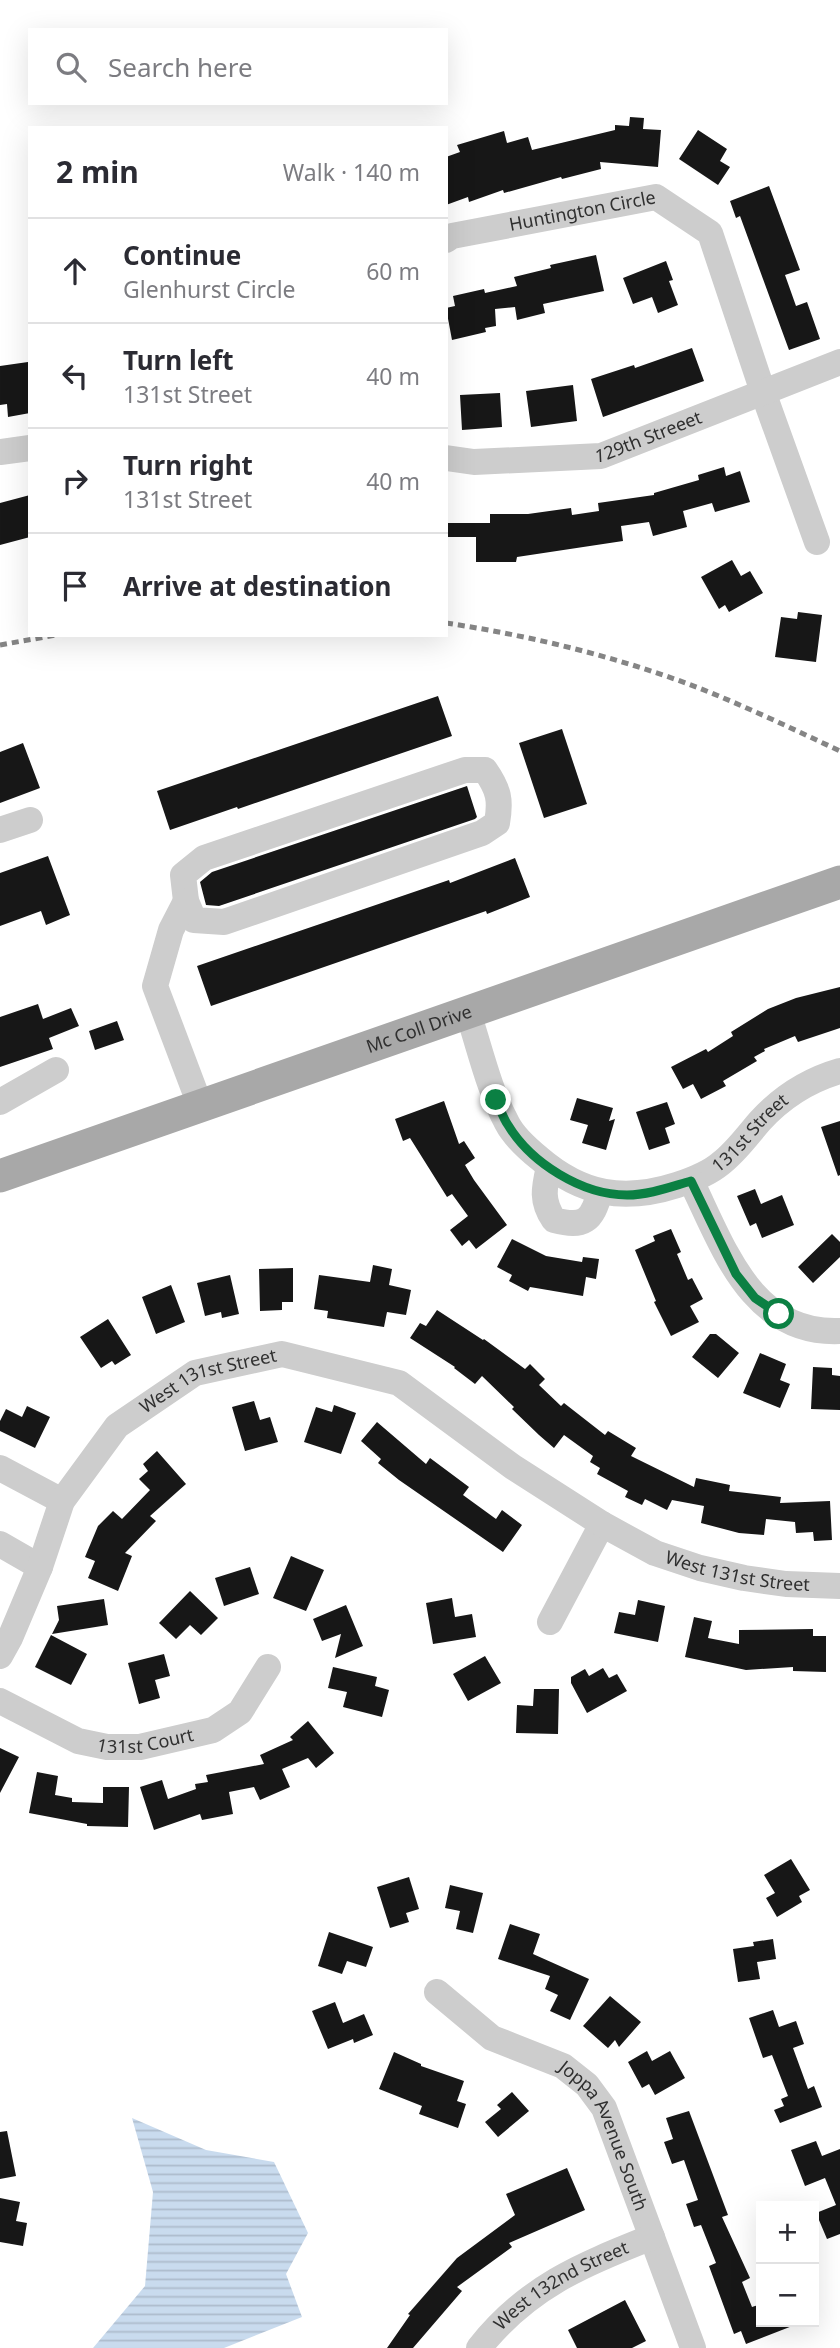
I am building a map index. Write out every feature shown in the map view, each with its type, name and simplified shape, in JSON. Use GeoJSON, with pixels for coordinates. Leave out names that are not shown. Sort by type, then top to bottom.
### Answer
{"type":"FeatureCollection","features":[{"type":"Feature","properties":{"kind":"main road","name":"Mc Coll Drive"},"geometry":{"type":"LineString","coordinates":[[0,1176],[840,882]]}},
{"type":"Feature","properties":{"kind":"street","name":"Huntington Circle"},"geometry":{"type":"LineString","coordinates":[[448,239],[656,197],[710,233],[817,542]]}},
{"type":"Feature","properties":{"kind":"street","name":"129th Streeet"},"geometry":{"type":"LineString","coordinates":[[448,458],[474,462],[601,456],[840,362]]}},
{"type":"Feature","properties":{"kind":"street"},"geometry":{"type":"LineString","coordinates":[[0,452],[28,448]]}},
{"type":"Feature","properties":{"kind":"street"},"geometry":{"type":"LineString","coordinates":[[186,901],[194,920],[224,922],[482,833],[497,823],[500,803],[495,784],[485,770],[466,770],[204,858],[183,875],[186,901],[171,930],[155,985],[200,1105]]}},
{"type":"Feature","properties":{"kind":"street"},"geometry":{"type":"LineString","coordinates":[[0,830],[30,820]]}},
{"type":"Feature","properties":{"kind":"street","name":"131st Street"},"geometry":{"type":"LineString","coordinates":[[468,1013],[496,1100],[508,1126],[528,1149],[550,1167],[574,1182],[600,1192],[626,1195],[655,1192],[691,1181],[719,1165],[784,1098],[807,1084],[840,1071]]}},
{"type":"Feature","properties":{"kind":"street"},"geometry":{"type":"LineString","coordinates":[[0,1102],[56,1070]]}},
{"type":"Feature","properties":{"kind":"street"},"geometry":{"type":"LineString","coordinates":[[550,1167],[544,1189],[545,1207],[554,1220],[570,1224],[587,1220],[594,1213],[600,1192]]}},
{"type":"Feature","properties":{"kind":"street"},"geometry":{"type":"LineString","coordinates":[[691,1181],[736,1274],[755,1298],[801,1326],[826,1332],[840,1331]]}},
{"type":"Feature","properties":{"kind":"street","name":"West 131st Street"},"geometry":{"type":"LineString","coordinates":[[0,1656],[40,1567],[62,1501],[117,1426],[195,1373],[282,1354],[399,1382],[513,1467],[602,1524],[655,1553],[700,1568],[786,1584],[840,1586]]}},
{"type":"Feature","properties":{"kind":"street"},"geometry":{"type":"LineString","coordinates":[[0,1468],[62,1501]]}},
{"type":"Feature","properties":{"kind":"street"},"geometry":{"type":"LineString","coordinates":[[550,1622],[602,1524]]}},
{"type":"Feature","properties":{"kind":"street"},"geometry":{"type":"LineString","coordinates":[[0,1544],[40,1567]]}},
{"type":"Feature","properties":{"kind":"street","name":"131st Court"},"geometry":{"type":"LineString","coordinates":[[0,1700],[78,1741],[107,1747],[140,1747],[213,1730],[240,1712],[268,1667]]}},
{"type":"Feature","properties":{"kind":"street","name":"Joppa Avenue South"},"geometry":{"type":"LineString","coordinates":[[437,1992],[492,2038],[564,2066],[587,2085],[604,2108],[693,2348]]}},
{"type":"Feature","properties":{"kind":"street","name":"West 132nd Street"},"geometry":{"type":"LineString","coordinates":[[479,2348],[504,2319],[562,2275],[652,2237]]}},
{"type":"Feature","properties":{"kind":"water"},"geometry":{"type":"Polygon","coordinates":[[[132,2118],[206,2150],[274,2162],[308,2233],[286,2274],[302,2317],[224,2348],[93,2348],[145,2286],[153,2192],[132,2118]]]}},
{"type":"Feature","properties":{"kind":"building"},"geometry":{"type":"Polygon","coordinates":[[[630,117],[644,118],[643,129],[661,130],[658,167],[600,162],[601,169],[504,193],[503,190],[469,202],[468,197],[448,204],[448,156],[460,152],[457,145],[504,131],[507,143],[528,137],[532,150],[615,130],[615,125],[629,126],[630,117]]]}},
{"type":"Feature","properties":{"kind":"building"},"geometry":{"type":"Polygon","coordinates":[[[698,130],[727,149],[720,161],[730,167],[718,185],[679,159],[698,130]]]}},
{"type":"Feature","properties":{"kind":"building"},"geometry":{"type":"Polygon","coordinates":[[[769,186],[800,270],[785,275],[796,306],[807,302],[820,339],[789,350],[740,216],[736,218],[730,201],[769,186]]]}},
{"type":"Feature","properties":{"kind":"building"},"geometry":{"type":"Polygon","coordinates":[[[596,255],[604,291],[543,304],[545,313],[517,320],[515,307],[495,309],[496,326],[485,328],[486,332],[452,340],[448,308],[455,306],[453,296],[484,289],[485,293],[517,286],[514,277],[551,268],[550,265],[596,255]]]}},
{"type":"Feature","properties":{"kind":"building"},"geometry":{"type":"Polygon","coordinates":[[[666,261],[673,280],[669,281],[678,305],[658,313],[652,297],[633,304],[623,278],[666,261]]]}},
{"type":"Feature","properties":{"kind":"building"},"geometry":{"type":"Polygon","coordinates":[[[692,348],[704,381],[603,417],[591,379],[634,365],[635,368],[692,348]]]}},
{"type":"Feature","properties":{"kind":"building"},"geometry":{"type":"Polygon","coordinates":[[[28,362],[28,413],[8,417],[7,404],[0,405],[0,366],[28,362]]]}},
{"type":"Feature","properties":{"kind":"building"},"geometry":{"type":"Polygon","coordinates":[[[573,385],[577,421],[531,427],[526,391],[573,385]]]}},
{"type":"Feature","properties":{"kind":"building"},"geometry":{"type":"Polygon","coordinates":[[[500,393],[502,427],[462,430],[460,395],[500,393]]]}},
{"type":"Feature","properties":{"kind":"building"},"geometry":{"type":"Polygon","coordinates":[[[724,467],[726,476],[740,471],[750,502],[715,512],[712,503],[683,511],[687,527],[653,536],[649,522],[621,526],[623,541],[517,557],[516,562],[476,562],[476,537],[448,537],[448,523],[490,523],[490,514],[528,514],[571,508],[572,515],[599,511],[598,503],[654,495],[699,480],[698,475],[724,467]]]}},
{"type":"Feature","properties":{"kind":"building"},"geometry":{"type":"Polygon","coordinates":[[[28,496],[28,538],[0,545],[0,503],[28,496]]]}},
{"type":"Feature","properties":{"kind":"building"},"geometry":{"type":"Polygon","coordinates":[[[732,560],[741,576],[750,571],[763,593],[729,612],[725,605],[719,609],[701,577],[732,560]]]}},
{"type":"Feature","properties":{"kind":"building"},"geometry":{"type":"Polygon","coordinates":[[[798,612],[822,615],[816,662],[775,657],[781,617],[797,619],[798,612]]]}},
{"type":"Feature","properties":{"kind":"building"},"geometry":{"type":"Polygon","coordinates":[[[438,696],[452,736],[170,830],[157,791],[438,696]]]}},
{"type":"Feature","properties":{"kind":"building"},"geometry":{"type":"Polygon","coordinates":[[[562,729],[587,804],[544,818],[519,743],[562,729]]]}},
{"type":"Feature","properties":{"kind":"building"},"geometry":{"type":"Polygon","coordinates":[[[23,743],[40,788],[0,803],[0,752],[23,743]]]}},
{"type":"Feature","properties":{"kind":"building"},"geometry":{"type":"Polygon","coordinates":[[[467,786],[477,817],[475,819],[219,906],[206,905],[200,882],[212,872],[467,786]]]}},
{"type":"Feature","properties":{"kind":"building"},"geometry":{"type":"Polygon","coordinates":[[[48,856],[70,915],[46,925],[41,911],[0,926],[0,873],[48,856]]]}},
{"type":"Feature","properties":{"kind":"building"},"geometry":{"type":"Polygon","coordinates":[[[515,858],[530,897],[487,914],[486,911],[211,1006],[197,966],[449,880],[450,883],[515,858]]]}},
{"type":"Feature","properties":{"kind":"building"},"geometry":{"type":"Polygon","coordinates":[[[840,987],[840,1028],[798,1042],[795,1036],[764,1049],[765,1051],[754,1057],[757,1061],[723,1081],[726,1086],[701,1099],[693,1084],[683,1089],[671,1067],[706,1049],[708,1052],[733,1036],[731,1032],[768,1009],[796,998],[840,987]]]}},
{"type":"Feature","properties":{"kind":"building"},"geometry":{"type":"Polygon","coordinates":[[[38,1004],[43,1019],[71,1008],[79,1026],[49,1038],[53,1049],[0,1067],[0,1017],[38,1004]]]}},
{"type":"Feature","properties":{"kind":"building"},"geometry":{"type":"Polygon","coordinates":[[[117,1021],[124,1040],[95,1050],[89,1031],[117,1021]]]}},
{"type":"Feature","properties":{"kind":"building"},"geometry":{"type":"Polygon","coordinates":[[[577,1098],[613,1108],[609,1121],[615,1119],[606,1150],[582,1143],[588,1125],[570,1120],[577,1098]]]}},
{"type":"Feature","properties":{"kind":"building"},"geometry":{"type":"Polygon","coordinates":[[[444,1101],[459,1144],[464,1141],[475,1158],[465,1165],[507,1225],[476,1249],[469,1240],[462,1246],[450,1230],[468,1216],[452,1194],[447,1197],[410,1138],[403,1141],[395,1119],[444,1101]]]}},
{"type":"Feature","properties":{"kind":"building"},"geometry":{"type":"Polygon","coordinates":[[[667,1102],[675,1124],[665,1128],[670,1143],[649,1150],[636,1112],[667,1102]]]}},
{"type":"Feature","properties":{"kind":"building"},"geometry":{"type":"Polygon","coordinates":[[[840,1121],[840,1175],[838,1176],[821,1127],[840,1121]]]}},
{"type":"Feature","properties":{"kind":"building"},"geometry":{"type":"Polygon","coordinates":[[[755,1189],[761,1204],[782,1195],[794,1225],[762,1238],[756,1223],[750,1226],[737,1196],[755,1189]]]}},
{"type":"Feature","properties":{"kind":"building"},"geometry":{"type":"Polygon","coordinates":[[[671,1229],[681,1252],[677,1254],[688,1280],[692,1278],[703,1299],[690,1306],[699,1322],[671,1336],[654,1302],[656,1301],[635,1250],[655,1241],[653,1236],[671,1229]]]}},
{"type":"Feature","properties":{"kind":"building"},"geometry":{"type":"Polygon","coordinates":[[[832,1234],[840,1242],[840,1257],[813,1283],[798,1267],[832,1234]]]}},
{"type":"Feature","properties":{"kind":"building"},"geometry":{"type":"Polygon","coordinates":[[[512,1239],[546,1256],[582,1262],[583,1257],[599,1259],[596,1279],[586,1277],[583,1296],[530,1287],[528,1291],[509,1281],[512,1275],[497,1267],[512,1239]]]}},
{"type":"Feature","properties":{"kind":"building"},"geometry":{"type":"Polygon","coordinates":[[[373,1265],[392,1269],[389,1285],[411,1290],[406,1315],[387,1312],[384,1327],[327,1318],[328,1311],[314,1309],[319,1275],[370,1282],[373,1265]]]}},
{"type":"Feature","properties":{"kind":"building"},"geometry":{"type":"Polygon","coordinates":[[[293,1268],[293,1302],[282,1302],[282,1310],[260,1311],[259,1269],[293,1268]]]}},
{"type":"Feature","properties":{"kind":"building"},"geometry":{"type":"Polygon","coordinates":[[[230,1275],[239,1314],[222,1318],[221,1312],[205,1316],[197,1283],[230,1275]]]}},
{"type":"Feature","properties":{"kind":"building"},"geometry":{"type":"Polygon","coordinates":[[[171,1285],[185,1322],[156,1334],[142,1297],[171,1285]]]}},
{"type":"Feature","properties":{"kind":"building"},"geometry":{"type":"Polygon","coordinates":[[[437,1310],[525,1369],[530,1364],[545,1379],[539,1385],[561,1406],[564,1403],[605,1435],[608,1431],[636,1448],[631,1456],[694,1487],[696,1478],[730,1485],[729,1491],[781,1497],[780,1503],[830,1501],[832,1540],[814,1541],[813,1532],[796,1533],[795,1522],[766,1519],[764,1535],[739,1533],[701,1523],[704,1506],[672,1500],[667,1510],[645,1499],[642,1505],[625,1497],[628,1491],[597,1474],[600,1468],[590,1462],[593,1456],[564,1435],[554,1448],[512,1409],[514,1407],[482,1376],[475,1384],[455,1367],[410,1338],[420,1323],[426,1326],[437,1310]]]}},
{"type":"Feature","properties":{"kind":"building"},"geometry":{"type":"Polygon","coordinates":[[[108,1319],[131,1355],[115,1365],[112,1361],[101,1368],[80,1337],[108,1319]]]}},
{"type":"Feature","properties":{"kind":"building"},"geometry":{"type":"Polygon","coordinates":[[[710,1334],[716,1334],[739,1353],[718,1378],[692,1357],[710,1334]]]}},
{"type":"Feature","properties":{"kind":"building"},"geometry":{"type":"Polygon","coordinates":[[[760,1353],[786,1364],[780,1380],[790,1384],[780,1408],[743,1393],[760,1353]]]}},
{"type":"Feature","properties":{"kind":"building"},"geometry":{"type":"Polygon","coordinates":[[[813,1367],[832,1368],[832,1375],[840,1376],[840,1410],[811,1409],[813,1367]]]}},
{"type":"Feature","properties":{"kind":"building"},"geometry":{"type":"Polygon","coordinates":[[[254,1401],[260,1420],[270,1417],[278,1442],[245,1451],[232,1407],[254,1401]]]}},
{"type":"Feature","properties":{"kind":"building"},"geometry":{"type":"Polygon","coordinates":[[[334,1405],[356,1413],[341,1454],[304,1442],[316,1407],[332,1412],[334,1405]]]}},
{"type":"Feature","properties":{"kind":"building"},"geometry":{"type":"Polygon","coordinates":[[[27,1406],[50,1417],[35,1448],[0,1431],[0,1421],[6,1409],[22,1417],[27,1406]]]}},
{"type":"Feature","properties":{"kind":"building"},"geometry":{"type":"Polygon","coordinates":[[[377,1422],[426,1464],[430,1458],[469,1487],[463,1495],[496,1519],[502,1510],[522,1525],[503,1552],[378,1463],[381,1459],[361,1441],[377,1422]]]}},
{"type":"Feature","properties":{"kind":"building"},"geometry":{"type":"Polygon","coordinates":[[[157,1451],[186,1484],[150,1516],[156,1521],[125,1553],[132,1556],[118,1591],[88,1578],[95,1561],[85,1557],[98,1526],[113,1511],[122,1519],[150,1490],[139,1479],[148,1471],[143,1464],[157,1451]]]}},
{"type":"Feature","properties":{"kind":"building"},"geometry":{"type":"Polygon","coordinates":[[[291,1556],[324,1570],[306,1611],[273,1598],[291,1556]]]}},
{"type":"Feature","properties":{"kind":"building"},"geometry":{"type":"Polygon","coordinates":[[[250,1567],[259,1594],[224,1606],[215,1578],[250,1567]]]}},
{"type":"Feature","properties":{"kind":"building"},"geometry":{"type":"Polygon","coordinates":[[[190,1591],[218,1618],[201,1635],[190,1625],[176,1639],[159,1623],[190,1591]]]}},
{"type":"Feature","properties":{"kind":"building"},"geometry":{"type":"Polygon","coordinates":[[[452,1598],[455,1617],[472,1614],[476,1637],[433,1644],[426,1603],[452,1598]]]}},
{"type":"Feature","properties":{"kind":"building"},"geometry":{"type":"Polygon","coordinates":[[[104,1599],[108,1625],[52,1634],[59,1620],[57,1606],[104,1599]]]}},
{"type":"Feature","properties":{"kind":"building"},"geometry":{"type":"Polygon","coordinates":[[[638,1600],[665,1606],[658,1642],[614,1633],[619,1612],[635,1615],[638,1600]]]}},
{"type":"Feature","properties":{"kind":"building"},"geometry":{"type":"Polygon","coordinates":[[[346,1605],[363,1646],[335,1658],[341,1634],[322,1641],[313,1619],[346,1605]]]}},
{"type":"Feature","properties":{"kind":"building"},"geometry":{"type":"Polygon","coordinates":[[[694,1617],[712,1621],[708,1638],[739,1644],[739,1630],[813,1629],[813,1636],[826,1636],[826,1672],[793,1671],[793,1667],[746,1670],[685,1657],[694,1617]]]}},
{"type":"Feature","properties":{"kind":"building"},"geometry":{"type":"Polygon","coordinates":[[[51,1635],[87,1654],[71,1685],[35,1667],[51,1635]]]}},
{"type":"Feature","properties":{"kind":"building"},"geometry":{"type":"Polygon","coordinates":[[[164,1654],[170,1676],[155,1680],[160,1698],[139,1704],[128,1663],[164,1654]]]}},
{"type":"Feature","properties":{"kind":"building"},"geometry":{"type":"Polygon","coordinates":[[[485,1656],[501,1683],[468,1701],[453,1674],[485,1656]]]}},
{"type":"Feature","properties":{"kind":"building"},"geometry":{"type":"Polygon","coordinates":[[[333,1667],[377,1677],[375,1686],[389,1690],[382,1717],[343,1707],[347,1692],[328,1688],[333,1667]]]}},
{"type":"Feature","properties":{"kind":"building"},"geometry":{"type":"Polygon","coordinates":[[[603,1668],[609,1678],[617,1674],[627,1691],[587,1713],[571,1683],[571,1677],[585,1669],[589,1676],[603,1668]]]}},
{"type":"Feature","properties":{"kind":"building"},"geometry":{"type":"Polygon","coordinates":[[[534,1689],[559,1689],[558,1734],[516,1733],[517,1705],[533,1706],[534,1689]]]}},
{"type":"Feature","properties":{"kind":"building"},"geometry":{"type":"Polygon","coordinates":[[[308,1721],[334,1753],[316,1768],[308,1758],[282,1769],[290,1787],[260,1800],[254,1787],[229,1792],[233,1814],[202,1820],[200,1814],[154,1830],[140,1787],[162,1780],[168,1799],[196,1789],[195,1784],[208,1782],[206,1775],[264,1764],[260,1755],[293,1740],[290,1737],[308,1721]]]}},
{"type":"Feature","properties":{"kind":"building"},"geometry":{"type":"Polygon","coordinates":[[[0,1748],[19,1757],[0,1793],[0,1748]]]}},
{"type":"Feature","properties":{"kind":"building"},"geometry":{"type":"Polygon","coordinates":[[[37,1772],[58,1776],[55,1795],[72,1798],[72,1802],[103,1803],[103,1787],[129,1787],[128,1827],[87,1826],[29,1813],[37,1772]]]}},
{"type":"Feature","properties":{"kind":"building"},"geometry":{"type":"Polygon","coordinates":[[[791,1859],[810,1890],[799,1896],[802,1902],[777,1917],[766,1898],[775,1893],[764,1875],[791,1859]]]}},
{"type":"Feature","properties":{"kind":"building"},"geometry":{"type":"Polygon","coordinates":[[[409,1877],[419,1909],[406,1913],[409,1922],[390,1928],[377,1887],[409,1877]]]}},
{"type":"Feature","properties":{"kind":"building"},"geometry":{"type":"Polygon","coordinates":[[[450,1885],[483,1893],[473,1933],[456,1929],[460,1911],[445,1908],[450,1885]]]}},
{"type":"Feature","properties":{"kind":"building"},"geometry":{"type":"Polygon","coordinates":[[[510,1924],[540,1934],[533,1954],[589,1979],[570,2020],[550,2011],[558,1995],[545,1989],[550,1976],[498,1959],[510,1924]]]}},
{"type":"Feature","properties":{"kind":"building"},"geometry":{"type":"Polygon","coordinates":[[[329,1932],[373,1947],[366,1967],[347,1961],[342,1974],[318,1966],[329,1932]]]}},
{"type":"Feature","properties":{"kind":"building"},"geometry":{"type":"Polygon","coordinates":[[[773,1939],[776,1959],[757,1962],[760,1979],[738,1982],[733,1949],[754,1946],[753,1942],[773,1939]]]}},
{"type":"Feature","properties":{"kind":"building"},"geometry":{"type":"Polygon","coordinates":[[[610,1996],[641,2022],[619,2047],[615,2040],[608,2048],[583,2026],[610,1996]]]}},
{"type":"Feature","properties":{"kind":"building"},"geometry":{"type":"Polygon","coordinates":[[[335,2002],[343,2023],[364,2014],[373,2035],[354,2043],[353,2039],[328,2049],[312,2011],[335,2002]]]}},
{"type":"Feature","properties":{"kind":"building"},"geometry":{"type":"Polygon","coordinates":[[[773,2010],[779,2027],[796,2021],[804,2044],[793,2048],[808,2089],[814,2086],[822,2107],[780,2123],[774,2110],[784,2106],[781,2099],[788,2096],[772,2055],[763,2058],[749,2018],[773,2010]]]}},
{"type":"Feature","properties":{"kind":"building"},"geometry":{"type":"Polygon","coordinates":[[[647,2051],[652,2061],[670,2051],[685,2078],[655,2095],[649,2084],[642,2088],[628,2062],[647,2051]]]}},
{"type":"Feature","properties":{"kind":"building"},"geometry":{"type":"Polygon","coordinates":[[[394,2052],[421,2066],[464,2081],[457,2101],[466,2104],[458,2128],[419,2114],[422,2106],[379,2089],[394,2052]]]}},
{"type":"Feature","properties":{"kind":"building"},"geometry":{"type":"Polygon","coordinates":[[[512,2092],[529,2111],[498,2137],[485,2122],[501,2109],[497,2105],[512,2092]]]}},
{"type":"Feature","properties":{"kind":"building"},"geometry":{"type":"Polygon","coordinates":[[[689,2111],[728,2215],[722,2217],[750,2278],[742,2282],[752,2307],[756,2306],[756,2327],[790,2327],[746,2344],[741,2331],[734,2334],[709,2266],[716,2263],[701,2225],[694,2227],[686,2204],[698,2200],[684,2160],[672,2164],[664,2142],[673,2139],[666,2118],[689,2111]]]}},
{"type":"Feature","properties":{"kind":"building"},"geometry":{"type":"Polygon","coordinates":[[[7,2131],[16,2176],[0,2179],[0,2132],[7,2131]]]}},
{"type":"Feature","properties":{"kind":"building"},"geometry":{"type":"Polygon","coordinates":[[[816,2141],[822,2156],[840,2149],[840,2234],[827,2239],[819,2220],[819,2212],[836,2205],[825,2178],[805,2186],[791,2150],[816,2141]]]}},
{"type":"Feature","properties":{"kind":"building"},"geometry":{"type":"Polygon","coordinates":[[[567,2168],[585,2210],[509,2243],[512,2247],[457,2287],[462,2291],[413,2348],[387,2348],[410,2315],[408,2314],[457,2258],[515,2215],[506,2194],[567,2168]]]}},
{"type":"Feature","properties":{"kind":"building"},"geometry":{"type":"Polygon","coordinates":[[[0,2198],[20,2202],[16,2221],[27,2223],[23,2246],[0,2242],[0,2198]]]}},
{"type":"Feature","properties":{"kind":"building"},"geometry":{"type":"Polygon","coordinates":[[[625,2300],[646,2341],[632,2348],[577,2348],[568,2330],[625,2300]]]}},
{"type":"Feature","properties":{"kind":"railway"},"geometry":{"type":"LineString","coordinates":[[448,623],[542,641],[606,657],[668,677],[717,695],[840,751]]}},
{"type":"Feature","properties":{"kind":"railway"},"geometry":{"type":"LineString","coordinates":[[0,645],[45,637]]}},
{"type":"Feature","properties":{"kind":"route"},"geometry":{"type":"LineString","coordinates":[[496,1100],[508,1126],[528,1149],[574,1182],[600,1192],[626,1195],[655,1192],[691,1181],[736,1274],[755,1298],[779,1314]]}}]}
